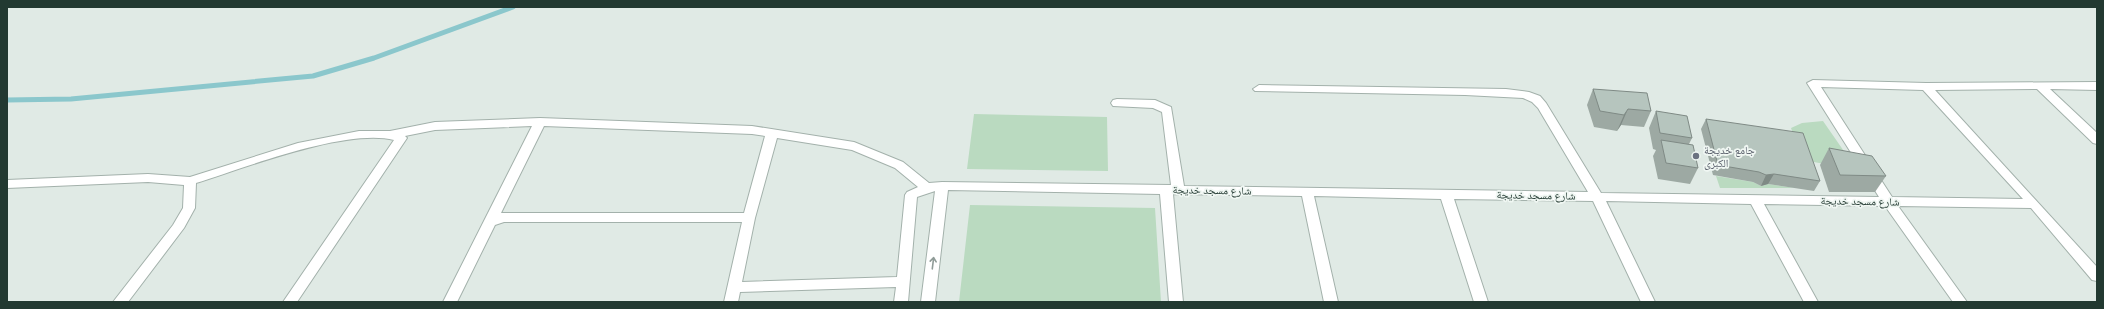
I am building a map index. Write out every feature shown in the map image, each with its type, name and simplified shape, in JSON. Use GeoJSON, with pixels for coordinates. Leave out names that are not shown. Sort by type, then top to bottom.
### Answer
{"type":"FeatureCollection","features":[{"type":"Feature","properties":{"kind":"street"},"geometry":{"type":"LineString","coordinates":[[1960,302],[1888,201],[1813,83],[1926,87],[2040,85],[2097,86]]}},
{"type":"Feature","properties":{"kind":"street"},"geometry":{"type":"LineString","coordinates":[[2040,85],[2097,140]]}},
{"type":"Feature","properties":{"kind":"street"},"geometry":{"type":"LineString","coordinates":[[1926,87],[2034,204],[2097,276]]}},
{"type":"Feature","properties":{"kind":"street"},"geometry":{"type":"LineString","coordinates":[[1259,89],[1465,90],[1525,95],[1536,99],[1542,106],[1597,196],[1648,302]]}},
{"type":"Feature","properties":{"kind":"street"},"geometry":{"type":"LineString","coordinates":[[1117,103],[1154,104],[1167,110],[1172,189],[1176,302]]}},
{"type":"Feature","properties":{"kind":"street"},"geometry":{"type":"LineString","coordinates":[[450,302],[540,122]]}},
{"type":"Feature","properties":{"kind":"street"},"geometry":{"type":"LineString","coordinates":[[7,184],[148,178],[190,181],[323,140],[368,133],[394,134],[435,126],[540,122],[752,130],[854,146],[899,165],[927,188],[911,195],[901,302]]}},
{"type":"Feature","properties":{"kind":"street"},"geometry":{"type":"LineString","coordinates":[[731,302],[749,218],[772,133]]}},
{"type":"Feature","properties":{"kind":"street"},"geometry":{"type":"LineString","coordinates":[[290,302],[401,138],[394,134]]}},
{"type":"Feature","properties":{"kind":"street"},"geometry":{"type":"LineString","coordinates":[[120,302],[178,228],[189,208],[190,181]]}},
{"type":"Feature","properties":{"kind":"street"},"geometry":{"type":"LineString","coordinates":[[928,302],[942,186]]}},
{"type":"Feature","properties":{"kind":"street","name":"شارع مسجد خديجة"},"geometry":{"type":"LineString","coordinates":[[927,188],[942,186],[1172,189],[2034,204]]}},
{"type":"Feature","properties":{"kind":"street"},"geometry":{"type":"LineString","coordinates":[[1307,192],[1331,302]]}},
{"type":"Feature","properties":{"kind":"street"},"geometry":{"type":"LineString","coordinates":[[1446,194],[1481,302]]}},
{"type":"Feature","properties":{"kind":"street"},"geometry":{"type":"LineString","coordinates":[[1755,199],[1811,302]]}},
{"type":"Feature","properties":{"kind":"street"},"geometry":{"type":"LineString","coordinates":[[489,222],[503,217],[749,218]]}},
{"type":"Feature","properties":{"kind":"street"},"geometry":{"type":"LineString","coordinates":[[734,287],[904,282]]}},
{"type":"Feature","properties":{"kind":"green space"},"geometry":{"type":"Polygon","coordinates":[[[974,114],[1107,117],[1108,171],[967,169],[974,114]]]}},
{"type":"Feature","properties":{"kind":"green space"},"geometry":{"type":"Polygon","coordinates":[[[1823,121],[1857,170],[1803,160],[1791,128],[1802,123],[1823,121]]]}},
{"type":"Feature","properties":{"kind":"green space"},"geometry":{"type":"Polygon","coordinates":[[[1716,176],[1753,182],[1761,186],[1768,184],[1795,188],[1720,188],[1716,176]]]}},
{"type":"Feature","properties":{"kind":"green space"},"geometry":{"type":"Polygon","coordinates":[[[970,205],[1155,208],[1161,302],[959,302],[970,205]]]}},
{"type":"Feature","properties":{"kind":"building"},"geometry":{"type":"Polygon","coordinates":[[[1593,89],[1647,93],[1651,111],[1628,109],[1624,115],[1600,111],[1593,89]]]}},
{"type":"Feature","properties":{"kind":"building"},"geometry":{"type":"Polygon","coordinates":[[[1656,111],[1687,116],[1692,138],[1660,133],[1656,111]]]}},
{"type":"Feature","properties":{"kind":"building"},"geometry":{"type":"Polygon","coordinates":[[[1706,119],[1803,133],[1820,181],[1774,174],[1766,175],[1759,172],[1718,165],[1706,119]]]}},
{"type":"Feature","properties":{"kind":"building"},"geometry":{"type":"Polygon","coordinates":[[[1661,140],[1693,145],[1698,168],[1666,163],[1661,140]]]}},
{"type":"Feature","properties":{"kind":"building"},"geometry":{"type":"Polygon","coordinates":[[[1829,148],[1872,156],[1886,176],[1840,175],[1829,148]]]}},
{"type":"Feature","properties":{"kind":"waterway"},"geometry":{"type":"LineString","coordinates":[[7,100],[71,99],[313,76],[374,58],[513,7]]}},
{"type":"Feature","properties":{"kind":"place","name":"جامع خديجة الكبرى"},"geometry":{"type":"Point","coordinates":[1696,156]}}]}
